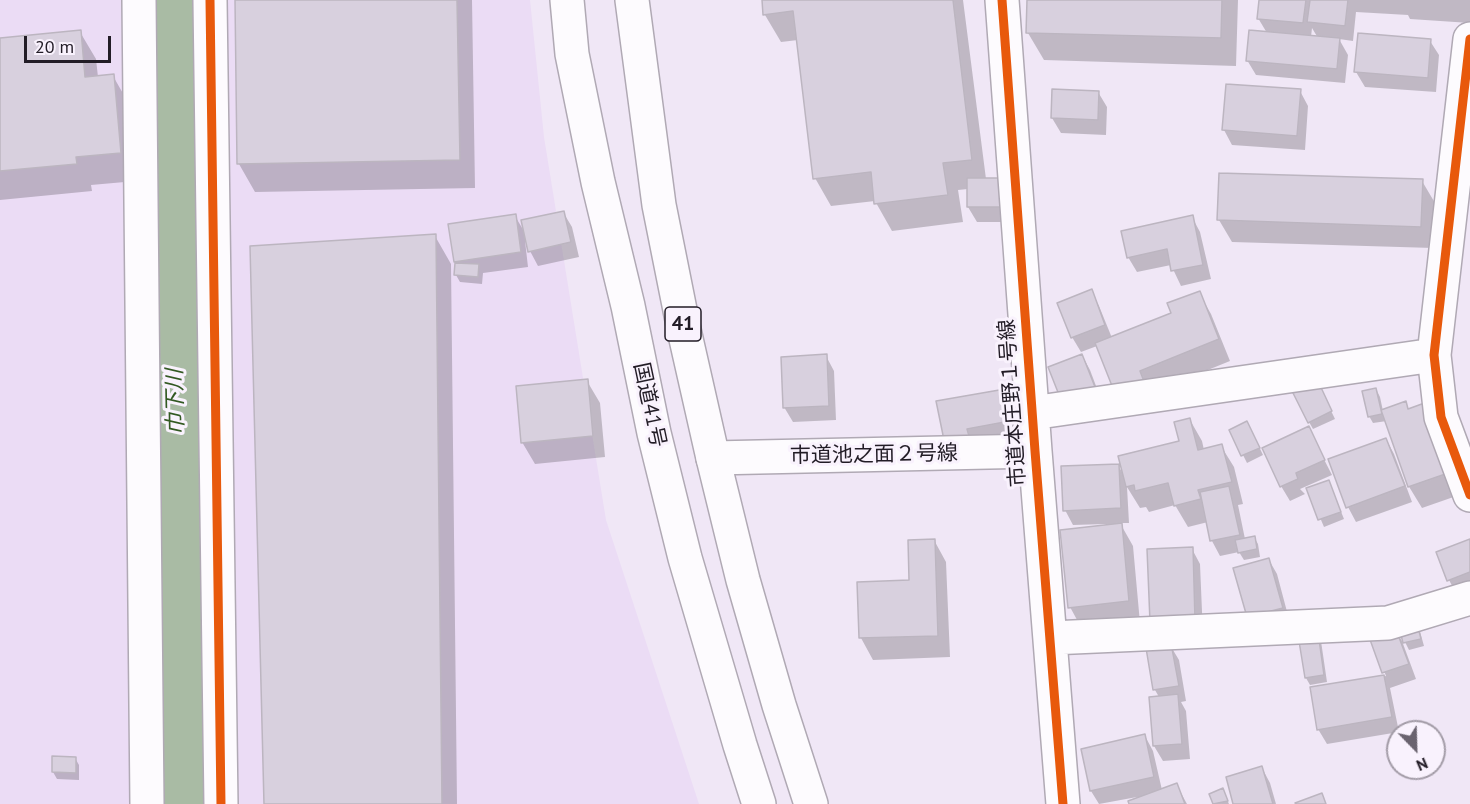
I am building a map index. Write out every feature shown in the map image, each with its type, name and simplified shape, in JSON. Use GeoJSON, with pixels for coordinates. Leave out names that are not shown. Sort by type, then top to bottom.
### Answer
{"type":"FeatureCollection","features":[{"type":"Feature","properties":{"kind":"main road"},"geometry":{"type":"LineString","coordinates":[[139,0],[147,804]]}},
{"type":"Feature","properties":{"kind":"main road"},"geometry":{"type":"LineString","coordinates":[[210,0],[221,804]]}},
{"type":"Feature","properties":{"kind":"main road","name":"国道41号"},"geometry":{"type":"LineString","coordinates":[[567,0],[572,54],[654,433],[685,558],[759,804]]}},
{"type":"Feature","properties":{"kind":"main road","name":"41"},"geometry":{"type":"LineString","coordinates":[[632,0],[659,205],[712,458],[760,644],[811,804]]}},
{"type":"Feature","properties":{"kind":"main road","name":"市道本庄野１号線"},"geometry":{"type":"LineString","coordinates":[[1002,0],[1063,804]]}},
{"type":"Feature","properties":{"kind":"main road"},"geometry":{"type":"LineString","coordinates":[[1470,39],[1434,355],[1441,417],[1470,495]]}},
{"type":"Feature","properties":{"kind":"main road"},"geometry":{"type":"LineString","coordinates":[[1032,413],[1434,355]]}},
{"type":"Feature","properties":{"kind":"main road","name":"市道池之面２号線"},"geometry":{"type":"LineString","coordinates":[[712,458],[1035,451]]}},
{"type":"Feature","properties":{"kind":"main road"},"geometry":{"type":"LineString","coordinates":[[1051,638],[1388,623],[1470,598]]}},
{"type":"Feature","properties":{"kind":"shaded area"},"geometry":{"type":"Polygon","coordinates":[[[0,0],[530,0],[544,137],[606,520],[699,804],[0,804],[0,0]]]}},
{"type":"Feature","properties":{"kind":"building"},"geometry":{"type":"Polygon","coordinates":[[[235,0],[457,0],[460,160],[237,164],[235,0]]]}},
{"type":"Feature","properties":{"kind":"building"},"geometry":{"type":"Polygon","coordinates":[[[762,0],[953,0],[972,160],[943,163],[948,195],[874,204],[871,172],[813,179],[793,11],[763,15],[762,0]]]}},
{"type":"Feature","properties":{"kind":"building"},"geometry":{"type":"Polygon","coordinates":[[[1027,0],[1222,0],[1221,38],[1026,33],[1027,0]]]}},
{"type":"Feature","properties":{"kind":"building"},"geometry":{"type":"Polygon","coordinates":[[[1259,0],[1306,0],[1303,23],[1257,19],[1259,0]]]}},
{"type":"Feature","properties":{"kind":"building"},"geometry":{"type":"Polygon","coordinates":[[[1310,0],[1348,0],[1345,26],[1307,22],[1310,0]]]}},
{"type":"Feature","properties":{"kind":"building"},"geometry":{"type":"Polygon","coordinates":[[[81,30],[85,77],[114,74],[121,153],[76,157],[77,164],[0,171],[0,38],[81,30]]]}},
{"type":"Feature","properties":{"kind":"building"},"geometry":{"type":"Polygon","coordinates":[[[1249,30],[1340,38],[1337,69],[1246,61],[1249,30]]]}},
{"type":"Feature","properties":{"kind":"building"},"geometry":{"type":"Polygon","coordinates":[[[1358,33],[1431,39],[1428,78],[1354,72],[1358,33]]]}},
{"type":"Feature","properties":{"kind":"building"},"geometry":{"type":"Polygon","coordinates":[[[1226,84],[1301,89],[1297,136],[1222,130],[1226,84]]]}},
{"type":"Feature","properties":{"kind":"building"},"geometry":{"type":"Polygon","coordinates":[[[1052,89],[1099,91],[1098,120],[1051,118],[1052,89]]]}},
{"type":"Feature","properties":{"kind":"building"},"geometry":{"type":"Polygon","coordinates":[[[1219,173],[1423,179],[1421,227],[1217,220],[1219,173]]]}},
{"type":"Feature","properties":{"kind":"building"},"geometry":{"type":"Polygon","coordinates":[[[967,178],[1004,178],[1003,207],[967,207],[967,178]]]}},
{"type":"Feature","properties":{"kind":"building"},"geometry":{"type":"Polygon","coordinates":[[[564,211],[571,242],[528,252],[521,220],[564,211]]]}},
{"type":"Feature","properties":{"kind":"building"},"geometry":{"type":"Polygon","coordinates":[[[516,214],[521,252],[454,262],[448,224],[516,214]]]}},
{"type":"Feature","properties":{"kind":"building"},"geometry":{"type":"Polygon","coordinates":[[[1193,215],[1203,265],[1171,271],[1167,249],[1127,258],[1121,231],[1193,215]]]}},
{"type":"Feature","properties":{"kind":"building"},"geometry":{"type":"Polygon","coordinates":[[[436,234],[442,804],[264,804],[250,246],[436,234]]]}},
{"type":"Feature","properties":{"kind":"building"},"geometry":{"type":"Polygon","coordinates":[[[455,263],[479,264],[478,277],[454,275],[455,263]]]}},
{"type":"Feature","properties":{"kind":"building"},"geometry":{"type":"Polygon","coordinates":[[[1092,289],[1105,325],[1071,338],[1057,303],[1092,289]]]}},
{"type":"Feature","properties":{"kind":"building"},"geometry":{"type":"Polygon","coordinates":[[[1200,291],[1219,339],[1140,371],[1145,384],[1116,396],[1095,343],[1171,313],[1167,303],[1200,291]]]}},
{"type":"Feature","properties":{"kind":"building"},"geometry":{"type":"Polygon","coordinates":[[[827,354],[829,406],[783,408],[781,357],[827,354]]]}},
{"type":"Feature","properties":{"kind":"building"},"geometry":{"type":"Polygon","coordinates":[[[1082,354],[1097,392],[1063,405],[1048,367],[1082,354]]]}},
{"type":"Feature","properties":{"kind":"building"},"geometry":{"type":"Polygon","coordinates":[[[588,379],[593,436],[521,443],[516,386],[588,379]]]}},
{"type":"Feature","properties":{"kind":"building"},"geometry":{"type":"Polygon","coordinates":[[[1318,381],[1332,411],[1308,423],[1293,393],[1318,381]]]}},
{"type":"Feature","properties":{"kind":"building"},"geometry":{"type":"Polygon","coordinates":[[[1376,388],[1382,414],[1368,417],[1362,391],[1376,388]]]}},
{"type":"Feature","properties":{"kind":"building"},"geometry":{"type":"Polygon","coordinates":[[[1005,389],[1010,421],[967,429],[969,436],[944,440],[936,401],[1005,389]]]}},
{"type":"Feature","properties":{"kind":"building"},"geometry":{"type":"Polygon","coordinates":[[[1406,401],[1408,409],[1430,401],[1454,471],[1408,487],[1381,410],[1406,401]]]}},
{"type":"Feature","properties":{"kind":"building"},"geometry":{"type":"Polygon","coordinates":[[[1190,418],[1198,450],[1222,444],[1232,482],[1198,490],[1201,499],[1174,506],[1168,483],[1135,491],[1134,485],[1126,487],[1118,456],[1179,441],[1174,422],[1190,418]]]}},
{"type":"Feature","properties":{"kind":"building"},"geometry":{"type":"Polygon","coordinates":[[[1247,421],[1260,448],[1241,456],[1229,430],[1247,421]]]}},
{"type":"Feature","properties":{"kind":"building"},"geometry":{"type":"Polygon","coordinates":[[[1309,426],[1325,460],[1296,473],[1298,479],[1280,487],[1262,448],[1309,426]]]}},
{"type":"Feature","properties":{"kind":"building"},"geometry":{"type":"Polygon","coordinates":[[[1386,438],[1405,486],[1346,508],[1328,459],[1386,438]]]}},
{"type":"Feature","properties":{"kind":"building"},"geometry":{"type":"Polygon","coordinates":[[[1119,464],[1121,508],[1063,511],[1061,466],[1119,464]]]}},
{"type":"Feature","properties":{"kind":"building"},"geometry":{"type":"Polygon","coordinates":[[[1329,480],[1341,512],[1318,520],[1306,488],[1329,480]]]}},
{"type":"Feature","properties":{"kind":"building"},"geometry":{"type":"Polygon","coordinates":[[[1229,486],[1240,535],[1210,541],[1200,492],[1229,486]]]}},
{"type":"Feature","properties":{"kind":"building"},"geometry":{"type":"Polygon","coordinates":[[[1122,523],[1129,601],[1068,608],[1060,530],[1122,523]]]}},
{"type":"Feature","properties":{"kind":"building"},"geometry":{"type":"Polygon","coordinates":[[[1255,536],[1257,549],[1238,553],[1235,540],[1255,536]]]}},
{"type":"Feature","properties":{"kind":"building"},"geometry":{"type":"Polygon","coordinates":[[[935,539],[938,636],[859,638],[857,582],[909,580],[908,540],[935,539]]]}},
{"type":"Feature","properties":{"kind":"building"},"geometry":{"type":"Polygon","coordinates":[[[1470,539],[1470,572],[1447,581],[1436,552],[1470,539]]]}},
{"type":"Feature","properties":{"kind":"building"},"geometry":{"type":"Polygon","coordinates":[[[1193,547],[1195,620],[1150,622],[1147,549],[1193,547]]]}},
{"type":"Feature","properties":{"kind":"building"},"geometry":{"type":"Polygon","coordinates":[[[1269,558],[1283,608],[1247,617],[1233,568],[1269,558]]]}},
{"type":"Feature","properties":{"kind":"building"},"geometry":{"type":"Polygon","coordinates":[[[1416,619],[1421,639],[1403,643],[1398,623],[1416,619]]]}},
{"type":"Feature","properties":{"kind":"building"},"geometry":{"type":"Polygon","coordinates":[[[1394,624],[1409,664],[1382,673],[1368,634],[1394,624]]]}},
{"type":"Feature","properties":{"kind":"building"},"geometry":{"type":"Polygon","coordinates":[[[1318,632],[1324,675],[1305,678],[1298,635],[1318,632]]]}},
{"type":"Feature","properties":{"kind":"building"},"geometry":{"type":"Polygon","coordinates":[[[1171,643],[1179,686],[1153,690],[1146,648],[1171,643]]]}},
{"type":"Feature","properties":{"kind":"building"},"geometry":{"type":"Polygon","coordinates":[[[1384,675],[1392,717],[1317,730],[1310,687],[1384,675]]]}},
{"type":"Feature","properties":{"kind":"building"},"geometry":{"type":"Polygon","coordinates":[[[1178,694],[1182,744],[1153,746],[1149,697],[1178,694]]]}},
{"type":"Feature","properties":{"kind":"building"},"geometry":{"type":"Polygon","coordinates":[[[1145,734],[1154,777],[1090,791],[1081,749],[1145,734]]]}},
{"type":"Feature","properties":{"kind":"building"},"geometry":{"type":"Polygon","coordinates":[[[52,756],[76,757],[76,773],[52,772],[52,756]]]}},
{"type":"Feature","properties":{"kind":"building"},"geometry":{"type":"Polygon","coordinates":[[[1262,766],[1273,804],[1233,804],[1226,777],[1262,766]]]}},
{"type":"Feature","properties":{"kind":"building"},"geometry":{"type":"Polygon","coordinates":[[[1177,783],[1185,804],[1129,804],[1128,801],[1177,783]]]}},
{"type":"Feature","properties":{"kind":"building"},"geometry":{"type":"Polygon","coordinates":[[[1223,788],[1228,801],[1213,804],[1209,794],[1223,788]]]}},
{"type":"Feature","properties":{"kind":"building"},"geometry":{"type":"Polygon","coordinates":[[[1322,793],[1326,804],[1295,803],[1322,793]]]}},
{"type":"Feature","properties":{"kind":"waterway","name":"巾下川"},"geometry":{"type":"LineString","coordinates":[[173,0],[180,804]]}},
{"type":"Feature","properties":{"kind":"cycle path"},"geometry":{"type":"LineString","coordinates":[[210,0],[221,804]]}},
{"type":"Feature","properties":{"kind":"cycle path"},"geometry":{"type":"LineString","coordinates":[[1002,0],[1063,804]]}},
{"type":"Feature","properties":{"kind":"cycle path"},"geometry":{"type":"LineString","coordinates":[[1470,39],[1434,355],[1441,417],[1470,495]]}}]}
